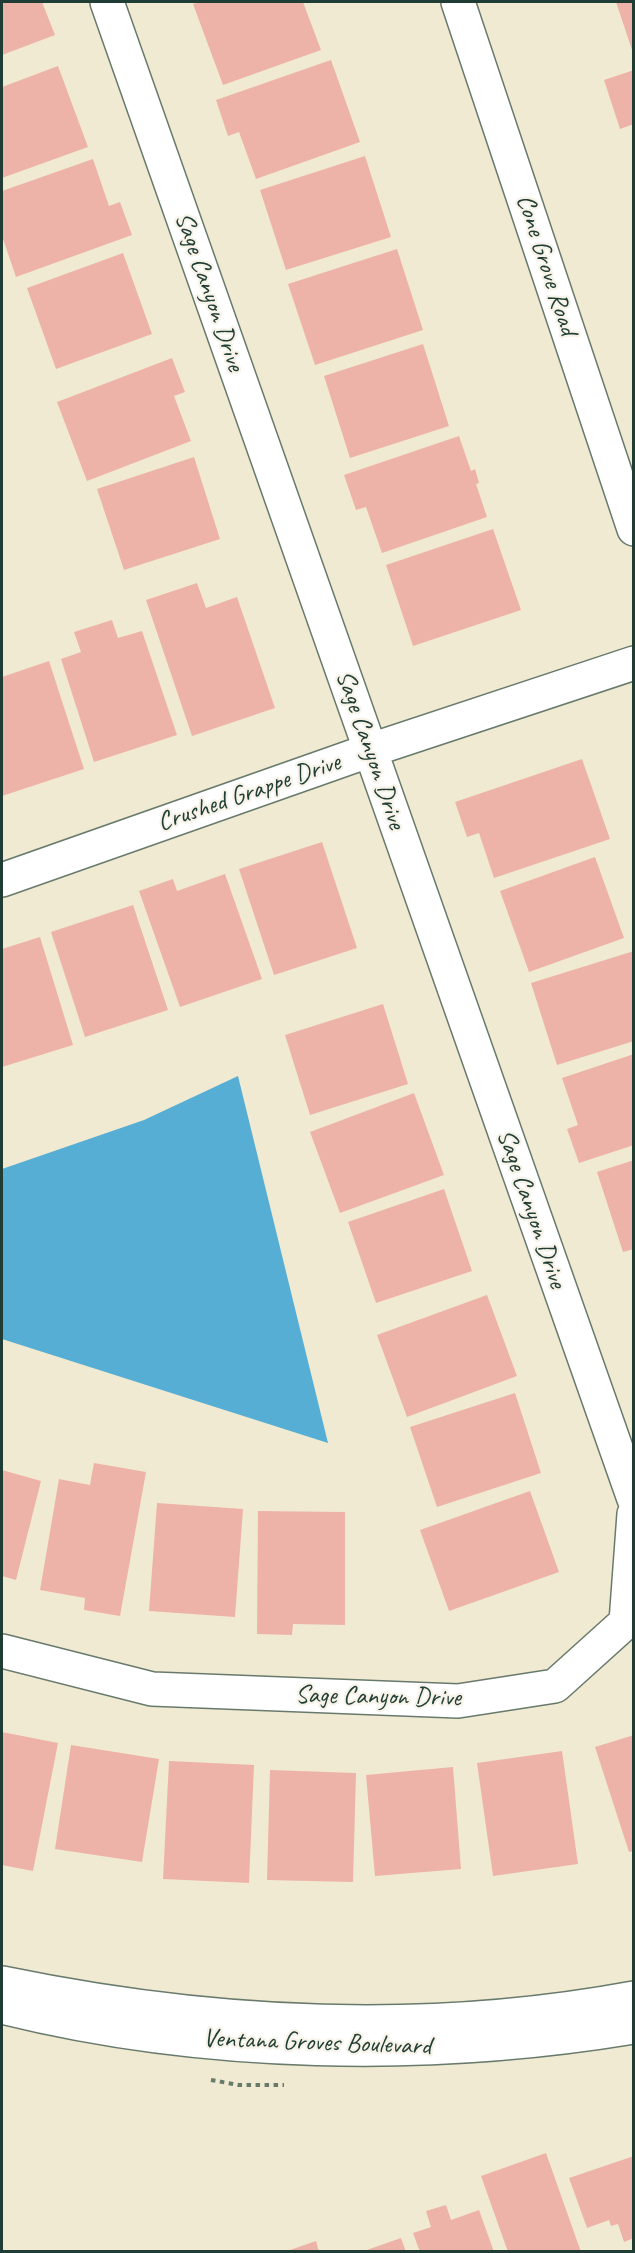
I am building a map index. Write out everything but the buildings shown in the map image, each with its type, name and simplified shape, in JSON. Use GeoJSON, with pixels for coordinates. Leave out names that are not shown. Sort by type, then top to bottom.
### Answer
{"type":"FeatureCollection","features":[{"type":"Feature","properties":{"kind":"street","name":"Sage Canyon Drive"},"geometry":{"type":"LineString","coordinates":[[106,2],[633,1499]]}},
{"type":"Feature","properties":{"kind":"street","name":"Cone Grove Road"},"geometry":{"type":"LineString","coordinates":[[458,2],[633,530]]}},
{"type":"Feature","properties":{"kind":"street","name":"Crushed Grappe Drive"},"geometry":{"type":"LineString","coordinates":[[2,880],[370,750],[633,663]]}},
{"type":"Feature","properties":{"kind":"street","name":"Sage Canyon Drive"},"geometry":{"type":"LineString","coordinates":[[2,1651],[152,1689],[458,1701],[555,1686],[626,1622],[633,1514]]}},
{"type":"Feature","properties":{"kind":"street","name":"Ventana Groves Boulevard"},"geometry":{"type":"LineString","coordinates":[[2,1983],[129,2007],[226,2017],[323,2023],[422,2023],[511,2015],[633,1998]]}},
{"type":"Feature","properties":{"kind":"street","name":"Ventana Groves Boulevard"},"geometry":{"type":"LineString","coordinates":[[2,2007],[115,2029],[236,2044],[362,2049],[477,2046],[633,2027]]}},
{"type":"Feature","properties":{"kind":"water"},"geometry":{"type":"Polygon","coordinates":[[[238,1076],[328,1443],[2,1339],[2,1169],[144,1120],[238,1076]]]}}]}
